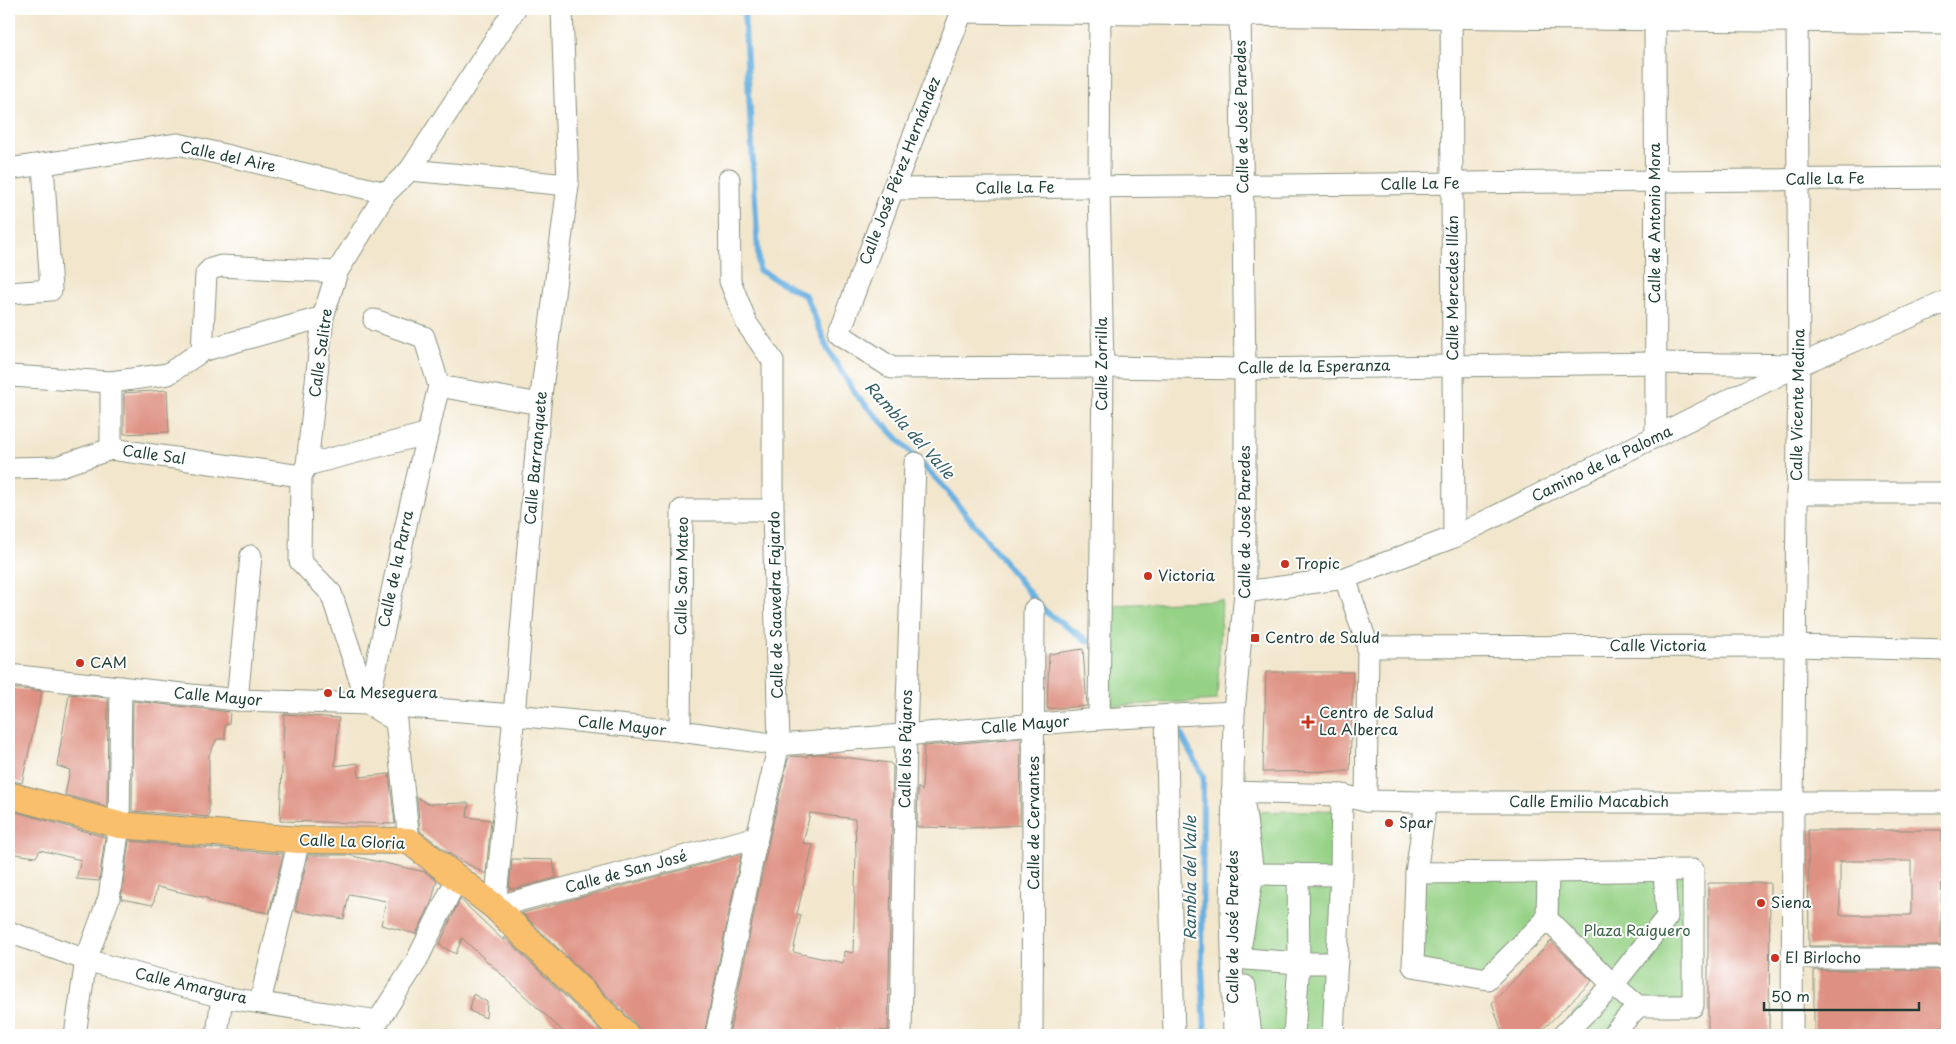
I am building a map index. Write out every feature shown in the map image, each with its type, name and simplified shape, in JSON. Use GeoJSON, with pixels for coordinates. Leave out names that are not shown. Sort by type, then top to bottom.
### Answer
{"type":"FeatureCollection","features":[{"type":"Feature","properties":{"kind":"main road","name":"Calle La Gloria"},"geometry":{"type":"LineString","coordinates":[[9,795],[119,825],[299,840],[409,841],[494,907],[626,1035]]}},
{"type":"Feature","properties":{"kind":"street","name":"Calle Salitre"},"geometry":{"type":"LineString","coordinates":[[368,704],[331,592],[300,561],[304,470],[323,317],[337,272],[386,193],[410,170],[514,9]]}},
{"type":"Feature","properties":{"kind":"street","name":"Calle Barranquete"},"geometry":{"type":"LineString","coordinates":[[494,907],[514,715],[540,404],[568,185],[562,9]]}},
{"type":"Feature","properties":{"kind":"street"},"geometry":{"type":"LineString","coordinates":[[962,10],[1797,15],[1947,22]]}},
{"type":"Feature","properties":{"kind":"street","name":"Calle José Pérez Hernández"},"geometry":{"type":"LineString","coordinates":[[839,334],[962,10]]}},
{"type":"Feature","properties":{"kind":"street","name":"Calle Zorrilla"},"geometry":{"type":"LineString","coordinates":[[1099,719],[1103,367],[1099,187],[1100,11]]}},
{"type":"Feature","properties":{"kind":"street","name":"Calle de José Paredes"},"geometry":{"type":"LineString","coordinates":[[1234,1035],[1231,910],[1238,793],[1234,712],[1245,592],[1246,369],[1241,12]]}},
{"type":"Feature","properties":{"kind":"street","name":"Calle Mercedes Illán"},"geometry":{"type":"LineString","coordinates":[[1451,13],[1454,537]]}},
{"type":"Feature","properties":{"kind":"street","name":"Calle de Antonio Mora"},"geometry":{"type":"LineString","coordinates":[[1655,14],[1656,437]]}},
{"type":"Feature","properties":{"kind":"street","name":"Calle Vicente Medina"},"geometry":{"type":"LineString","coordinates":[[1792,1035],[1799,365],[1797,15]]}},
{"type":"Feature","properties":{"kind":"street","name":"Calle del Aire"},"geometry":{"type":"LineString","coordinates":[[9,169],[178,144],[386,193]]}},
{"type":"Feature","properties":{"kind":"street"},"geometry":{"type":"LineString","coordinates":[[9,293],[51,290],[43,164]]}},
{"type":"Feature","properties":{"kind":"street"},"geometry":{"type":"LineString","coordinates":[[410,170],[568,185]]}},
{"type":"Feature","properties":{"kind":"street","name":"Calle La Fe"},"geometry":{"type":"LineString","coordinates":[[893,189],[1947,178]]}},
{"type":"Feature","properties":{"kind":"street","name":"Calle de Saavedra Fajardo"},"geometry":{"type":"LineString","coordinates":[[716,1035],[779,745],[773,510],[772,361],[747,324],[730,282],[729,180]]}},
{"type":"Feature","properties":{"kind":"street"},"geometry":{"type":"LineString","coordinates":[[202,351],[206,274],[211,269],[222,266],[337,272]]}},
{"type":"Feature","properties":{"kind":"street","name":"Camino de la Paloma"},"geometry":{"type":"LineString","coordinates":[[1245,592],[1345,578],[1454,537],[1799,365],[1947,301]]}},
{"type":"Feature","properties":{"kind":"street"},"geometry":{"type":"LineString","coordinates":[[9,376],[111,382],[168,374],[202,351],[323,317]]}},
{"type":"Feature","properties":{"kind":"street"},"geometry":{"type":"LineString","coordinates":[[374,320],[424,337],[439,386],[540,404]]}},
{"type":"Feature","properties":{"kind":"street","name":"Calle de la Esperanza"},"geometry":{"type":"LineString","coordinates":[[839,334],[892,368],[1103,367],[1246,369],[1656,363],[1799,365]]}},
{"type":"Feature","properties":{"kind":"street"},"geometry":{"type":"LineString","coordinates":[[111,382],[111,448]]}},
{"type":"Feature","properties":{"kind":"street","name":"Calle de la Parra"},"geometry":{"type":"LineString","coordinates":[[368,704],[408,511],[439,386]]}},
{"type":"Feature","properties":{"kind":"street","name":"Calle Sal"},"geometry":{"type":"LineString","coordinates":[[9,468],[57,467],[111,448],[304,470],[428,433]]}},
{"type":"Feature","properties":{"kind":"street","name":"Calle los Pájaros"},"geometry":{"type":"LineString","coordinates":[[901,1035],[906,734],[915,463]]}},
{"type":"Feature","properties":{"kind":"street"},"geometry":{"type":"LineString","coordinates":[[1797,493],[1947,492]]}},
{"type":"Feature","properties":{"kind":"street","name":"Calle San Mateo"},"geometry":{"type":"LineString","coordinates":[[680,731],[682,510],[773,510]]}},
{"type":"Feature","properties":{"kind":"street"},"geometry":{"type":"LineString","coordinates":[[237,700],[251,556]]}},
{"type":"Feature","properties":{"kind":"street"},"geometry":{"type":"LineString","coordinates":[[1345,578],[1368,646],[1366,801]]}},
{"type":"Feature","properties":{"kind":"street","name":"Calle de Cervantes"},"geometry":{"type":"LineString","coordinates":[[1032,1035],[1034,610]]}},
{"type":"Feature","properties":{"kind":"street","name":"Calle Victoria"},"geometry":{"type":"LineString","coordinates":[[1368,646],[1795,646],[1947,650]]}},
{"type":"Feature","properties":{"kind":"street","name":"Calle Mayor"},"geometry":{"type":"LineString","coordinates":[[9,674],[237,700],[368,704],[514,715],[680,731],[779,745],[1099,719],[1234,712]]}},
{"type":"Feature","properties":{"kind":"street"},"geometry":{"type":"LineString","coordinates":[[75,1035],[86,960],[109,898],[119,825],[121,687]]}},
{"type":"Feature","properties":{"kind":"street"},"geometry":{"type":"LineString","coordinates":[[368,704],[396,721],[409,841]]}},
{"type":"Feature","properties":{"kind":"street"},"geometry":{"type":"LineString","coordinates":[[1166,716],[1174,1035]]}},
{"type":"Feature","properties":{"kind":"street"},"geometry":{"type":"LineString","coordinates":[[1238,793],[1253,874],[1240,948],[1251,1035]]}},
{"type":"Feature","properties":{"kind":"street","name":"Calle Emilio Macabich"},"geometry":{"type":"LineString","coordinates":[[1238,793],[1342,795],[1366,801],[1426,802],[1947,802]]}},
{"type":"Feature","properties":{"kind":"street"},"geometry":{"type":"LineString","coordinates":[[1333,1035],[1341,875],[1342,795]]}},
{"type":"Feature","properties":{"kind":"street"},"geometry":{"type":"LineString","coordinates":[[1426,802],[1416,873],[1413,966],[1487,978],[1547,920],[1548,872]]}},
{"type":"Feature","properties":{"kind":"street","name":"Calle de San José"},"geometry":{"type":"LineString","coordinates":[[494,907],[758,837]]}},
{"type":"Feature","properties":{"kind":"street"},"geometry":{"type":"LineString","coordinates":[[260,1002],[299,840]]}},
{"type":"Feature","properties":{"kind":"street"},"geometry":{"type":"LineString","coordinates":[[1563,1035],[1613,984],[1667,917],[1664,870]]}},
{"type":"Feature","properties":{"kind":"street"},"geometry":{"type":"LineString","coordinates":[[1416,873],[1693,870],[1693,1006],[1638,1006],[1547,920]]}},
{"type":"Feature","properties":{"kind":"street"},"geometry":{"type":"LineString","coordinates":[[1253,874],[1341,875]]}},
{"type":"Feature","properties":{"kind":"street"},"geometry":{"type":"LineString","coordinates":[[1294,1035],[1299,963],[1298,874]]}},
{"type":"Feature","properties":{"kind":"street"},"geometry":{"type":"LineString","coordinates":[[373,1028],[416,962],[457,878]]}},
{"type":"Feature","properties":{"kind":"street","name":"Calle Amargura"},"geometry":{"type":"LineString","coordinates":[[9,932],[86,960],[222,997],[260,1002],[373,1028]]}},
{"type":"Feature","properties":{"kind":"street"},"geometry":{"type":"LineString","coordinates":[[1240,948],[1246,959],[1299,963],[1337,963]]}},
{"type":"Feature","properties":{"kind":"street"},"geometry":{"type":"LineString","coordinates":[[1792,958],[1947,958]]}},
{"type":"Feature","properties":{"kind":"street"},"geometry":{"type":"LineString","coordinates":[[217,1035],[222,997]]}},
{"type":"Feature","properties":{"kind":"street"},"geometry":{"type":"LineString","coordinates":[[1612,1035],[1638,1006]]}},
{"type":"Feature","properties":{"kind":"green space"},"geometry":{"type":"Polygon","coordinates":[[[1222,600],[1217,700],[1112,706],[1110,605],[1222,600]]]}},
{"type":"Feature","properties":{"kind":"green space"},"geometry":{"type":"Polygon","coordinates":[[[1338,810],[1335,1035],[1242,1035],[1235,1023],[1251,812],[1338,810]]]}},
{"type":"Feature","properties":{"kind":"green space","name":"Plaza Raiguero"},"geometry":{"type":"Polygon","coordinates":[[[1696,869],[1698,1013],[1637,1011],[1615,1035],[1552,1035],[1603,983],[1542,926],[1487,980],[1411,970],[1412,871],[1696,869]]]}},
{"type":"Feature","properties":{"kind":"building"},"geometry":{"type":"Polygon","coordinates":[[[167,390],[169,432],[124,434],[124,393],[167,390]]]}},
{"type":"Feature","properties":{"kind":"building"},"geometry":{"type":"Polygon","coordinates":[[[1083,649],[1087,706],[1047,709],[1049,654],[1083,649]]]}},
{"type":"Feature","properties":{"kind":"building","name":"Centro de Salud La Alberca"},"geometry":{"type":"Polygon","coordinates":[[[1266,672],[1353,672],[1350,771],[1263,772],[1266,672]]]}},
{"type":"Feature","properties":{"kind":"building"},"geometry":{"type":"Polygon","coordinates":[[[9,688],[42,691],[22,783],[9,780],[9,688]]]}},
{"type":"Feature","properties":{"kind":"building"},"geometry":{"type":"Polygon","coordinates":[[[69,694],[108,698],[107,806],[65,795],[70,770],[57,766],[69,694]]]}},
{"type":"Feature","properties":{"kind":"building"},"geometry":{"type":"Polygon","coordinates":[[[133,701],[230,712],[229,724],[225,725],[225,739],[217,739],[209,755],[209,817],[132,811],[133,701]]]}},
{"type":"Feature","properties":{"kind":"building"},"geometry":{"type":"Polygon","coordinates":[[[284,714],[339,718],[335,766],[358,763],[359,777],[389,774],[395,824],[280,821],[284,714]]]}},
{"type":"Feature","properties":{"kind":"building"},"geometry":{"type":"Polygon","coordinates":[[[1021,738],[1020,825],[969,828],[917,827],[918,787],[922,791],[924,746],[1021,738]]]}},
{"type":"Feature","properties":{"kind":"building"},"geometry":{"type":"Polygon","coordinates":[[[819,754],[890,763],[893,766],[888,1031],[837,1029],[837,1035],[729,1035],[769,840],[788,759],[792,756],[807,757],[807,755],[819,754]],[[810,813],[803,843],[813,845],[797,914],[801,915],[793,952],[843,963],[844,951],[853,953],[856,854],[855,819],[810,813]]]}},
{"type":"Feature","properties":{"kind":"building"},"geometry":{"type":"Polygon","coordinates":[[[417,797],[428,804],[469,803],[467,817],[491,820],[486,874],[453,856],[420,831],[417,797]]]}},
{"type":"Feature","properties":{"kind":"building"},"geometry":{"type":"Polygon","coordinates":[[[9,810],[105,837],[99,881],[76,879],[81,860],[40,850],[36,857],[9,853],[9,810]]]}},
{"type":"Feature","properties":{"kind":"building"},"geometry":{"type":"Polygon","coordinates":[[[1808,830],[1942,830],[1941,946],[1809,946],[1808,830]],[[1840,861],[1840,915],[1911,915],[1911,861],[1840,861]]]}},
{"type":"Feature","properties":{"kind":"building"},"geometry":{"type":"Polygon","coordinates":[[[129,841],[283,854],[269,913],[219,904],[209,901],[207,898],[157,887],[153,905],[121,899],[129,841]]]}},
{"type":"Feature","properties":{"kind":"building"},"geometry":{"type":"Polygon","coordinates":[[[741,854],[704,1035],[641,1035],[636,1024],[522,913],[741,854]]]}},
{"type":"Feature","properties":{"kind":"building"},"geometry":{"type":"Polygon","coordinates":[[[308,855],[348,855],[425,872],[437,881],[431,903],[416,934],[381,925],[386,901],[349,894],[344,919],[295,911],[308,855]]]}},
{"type":"Feature","properties":{"kind":"building"},"geometry":{"type":"Polygon","coordinates":[[[512,859],[553,860],[556,878],[513,889],[509,888],[512,859]]]}},
{"type":"Feature","properties":{"kind":"building"},"geometry":{"type":"Polygon","coordinates":[[[1708,883],[1770,883],[1769,1035],[1708,1035],[1708,883]]]}},
{"type":"Feature","properties":{"kind":"building"},"geometry":{"type":"Polygon","coordinates":[[[460,899],[504,941],[504,937],[605,1035],[567,1035],[462,938],[456,954],[439,945],[460,899]]]}},
{"type":"Feature","properties":{"kind":"building"},"geometry":{"type":"Polygon","coordinates":[[[1551,941],[1592,981],[1537,1035],[1503,1035],[1492,1003],[1551,941]]]}},
{"type":"Feature","properties":{"kind":"building"},"geometry":{"type":"Polygon","coordinates":[[[1814,970],[1941,970],[1941,975],[1945,975],[1945,1035],[1814,1035],[1814,970]]]}},
{"type":"Feature","properties":{"kind":"building"},"geometry":{"type":"Polygon","coordinates":[[[473,994],[487,1002],[486,1018],[470,1011],[473,994]]]}},
{"type":"Feature","properties":{"kind":"waterway","name":"Rambla del Valle"},"geometry":{"type":"LineString","coordinates":[[744,9],[759,270],[806,296],[828,350],[856,395],[944,487],[1043,610],[1089,642]]}},
{"type":"Feature","properties":{"kind":"waterway","name":"Rambla del Valle"},"geometry":{"type":"LineString","coordinates":[[1177,727],[1203,776],[1202,968],[1205,1035]]}},
{"type":"Feature","properties":{"kind":"place","name":"Tropic"},"geometry":{"type":"Point","coordinates":[1285,564]}},
{"type":"Feature","properties":{"kind":"place","name":"Victoria"},"geometry":{"type":"Point","coordinates":[1148,576]}},
{"type":"Feature","properties":{"kind":"place","name":"Centro de Salud"},"geometry":{"type":"Point","coordinates":[1255,638]}},
{"type":"Feature","properties":{"kind":"place","name":"CAM"},"geometry":{"type":"Point","coordinates":[80,663]}},
{"type":"Feature","properties":{"kind":"place","name":"La Meseguera"},"geometry":{"type":"Point","coordinates":[328,693]}},
{"type":"Feature","properties":{"kind":"place","name":"Centro de Salud La Alberca"},"geometry":{"type":"Point","coordinates":[1308,722]}},
{"type":"Feature","properties":{"kind":"place","name":"Spar"},"geometry":{"type":"Point","coordinates":[1389,823]}},
{"type":"Feature","properties":{"kind":"place","name":"Siena"},"geometry":{"type":"Point","coordinates":[1761,903]}},
{"type":"Feature","properties":{"kind":"place","name":"El Birlocho"},"geometry":{"type":"Point","coordinates":[1775,958]}}]}
